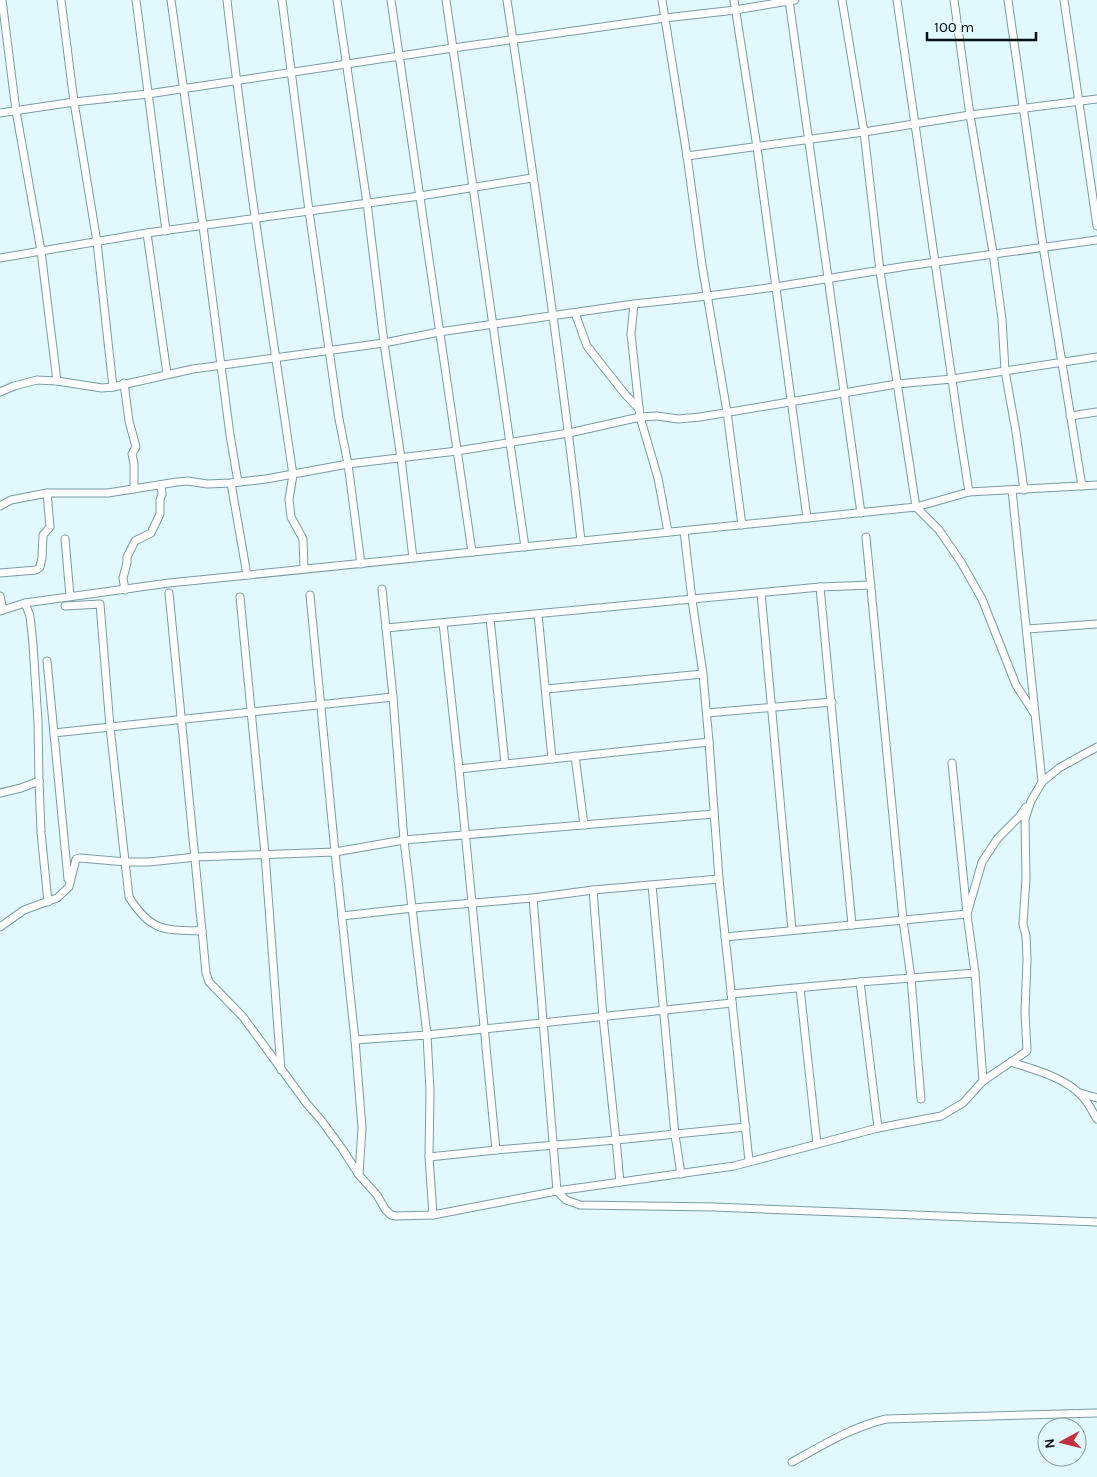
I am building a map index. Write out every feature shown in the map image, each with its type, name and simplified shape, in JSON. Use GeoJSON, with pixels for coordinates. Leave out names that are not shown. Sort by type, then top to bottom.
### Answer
{"type":"FeatureCollection","features":[{"type":"Feature","properties":{"kind":"street"},"geometry":{"type":"LineString","coordinates":[[2,0],[16,111],[41,251],[58,381]]}},
{"type":"Feature","properties":{"kind":"street"},"geometry":{"type":"LineString","coordinates":[[61,0],[74,102],[97,242],[112,386]]}},
{"type":"Feature","properties":{"kind":"street"},"geometry":{"type":"LineString","coordinates":[[136,0],[166,231]]}},
{"type":"Feature","properties":{"kind":"street"},"geometry":{"type":"LineString","coordinates":[[171,0],[203,226],[247,575]]}},
{"type":"Feature","properties":{"kind":"street"},"geometry":{"type":"LineString","coordinates":[[227,0],[255,219],[293,475],[289,499],[291,517],[303,539],[304,569]]}},
{"type":"Feature","properties":{"kind":"street"},"geometry":{"type":"LineString","coordinates":[[282,0],[309,211],[339,420],[348,464],[361,564]]}},
{"type":"Feature","properties":{"kind":"street"},"geometry":{"type":"LineString","coordinates":[[337,0],[367,203],[413,558]]}},
{"type":"Feature","properties":{"kind":"street"},"geometry":{"type":"LineString","coordinates":[[391,0],[472,552]]}},
{"type":"Feature","properties":{"kind":"street"},"geometry":{"type":"LineString","coordinates":[[446,0],[525,547]]}},
{"type":"Feature","properties":{"kind":"street"},"geometry":{"type":"LineString","coordinates":[[507,0],[553,316],[581,541]]}},
{"type":"Feature","properties":{"kind":"street"},"geometry":{"type":"LineString","coordinates":[[662,0],[702,265],[727,412],[742,525]]}},
{"type":"Feature","properties":{"kind":"street"},"geometry":{"type":"LineString","coordinates":[[734,0],[757,147],[806,518]]}},
{"type":"Feature","properties":{"kind":"street"},"geometry":{"type":"LineString","coordinates":[[0,113],[148,94],[453,48],[513,41],[664,18],[736,10],[791,0],[827,279],[842,371],[861,513]]}},
{"type":"Feature","properties":{"kind":"street"},"geometry":{"type":"LineString","coordinates":[[842,0],[864,132],[880,271],[916,507],[939,530],[966,570],[982,599],[1016,685],[1035,715]]}},
{"type":"Feature","properties":{"kind":"street"},"geometry":{"type":"LineString","coordinates":[[897,0],[969,492]]}},
{"type":"Feature","properties":{"kind":"street"},"geometry":{"type":"LineString","coordinates":[[954,0],[970,116],[993,254],[1002,319],[1005,371],[1024,490]]}},
{"type":"Feature","properties":{"kind":"street"},"geometry":{"type":"LineString","coordinates":[[1008,0],[1043,246],[1082,486]]}},
{"type":"Feature","properties":{"kind":"street"},"geometry":{"type":"LineString","coordinates":[[1064,0],[1097,226]]}},
{"type":"Feature","properties":{"kind":"street"},"geometry":{"type":"LineString","coordinates":[[687,156],[1097,99]]}},
{"type":"Feature","properties":{"kind":"street"},"geometry":{"type":"LineString","coordinates":[[0,258],[147,233],[420,196],[532,178]]}},
{"type":"Feature","properties":{"kind":"street"},"geometry":{"type":"LineString","coordinates":[[147,233],[167,374]]}},
{"type":"Feature","properties":{"kind":"street"},"geometry":{"type":"LineString","coordinates":[[0,392],[37,380],[58,381],[102,388],[193,369],[384,343],[439,332],[634,304],[775,287],[1043,246],[1097,240]]}},
{"type":"Feature","properties":{"kind":"street"},"geometry":{"type":"LineString","coordinates":[[634,304],[631,334],[640,413],[658,478],[668,532]]}},
{"type":"Feature","properties":{"kind":"street"},"geometry":{"type":"LineString","coordinates":[[575,313],[587,346],[640,413]]}},
{"type":"Feature","properties":{"kind":"street"},"geometry":{"type":"LineString","coordinates":[[0,506],[11,500],[47,493],[102,493],[161,484],[188,482],[207,484],[234,483],[293,475],[348,464],[457,451],[569,433],[640,413],[678,419],[700,417],[898,384],[1005,371],[1097,357]]}},
{"type":"Feature","properties":{"kind":"street"},"geometry":{"type":"LineString","coordinates":[[124,383],[129,421],[136,447],[132,454],[134,489]]}},
{"type":"Feature","properties":{"kind":"street"},"geometry":{"type":"LineString","coordinates":[[1070,416],[1097,412]]}},
{"type":"Feature","properties":{"kind":"street"},"geometry":{"type":"LineString","coordinates":[[125,590],[123,578],[127,557],[135,541],[151,533],[160,514],[161,484]]}},
{"type":"Feature","properties":{"kind":"street"},"geometry":{"type":"LineString","coordinates":[[0,596],[2,610],[25,603],[169,583],[916,507],[969,492],[1097,485]]}},
{"type":"Feature","properties":{"kind":"street"},"geometry":{"type":"LineString","coordinates":[[1012,490],[1042,782]]}},
{"type":"Feature","properties":{"kind":"street"},"geometry":{"type":"LineString","coordinates":[[0,573],[40,568],[43,535],[50,527],[47,493]]}},
{"type":"Feature","properties":{"kind":"street"},"geometry":{"type":"LineString","coordinates":[[684,531],[703,674],[725,937],[749,1161]]}},
{"type":"Feature","properties":{"kind":"street"},"geometry":{"type":"LineString","coordinates":[[866,537],[903,920],[911,978],[921,1099]]}},
{"type":"Feature","properties":{"kind":"street"},"geometry":{"type":"LineString","coordinates":[[65,538],[70,596]]}},
{"type":"Feature","properties":{"kind":"street"},"geometry":{"type":"LineString","coordinates":[[386,628],[761,593],[871,585]]}},
{"type":"Feature","properties":{"kind":"street"},"geometry":{"type":"LineString","coordinates":[[820,588],[852,925]]}},
{"type":"Feature","properties":{"kind":"street"},"geometry":{"type":"LineString","coordinates":[[382,589],[393,697],[404,840],[427,1035],[433,1214]]}},
{"type":"Feature","properties":{"kind":"street"},"geometry":{"type":"LineString","coordinates":[[169,593],[206,973],[209,982],[243,1017],[307,1104],[322,1120],[359,1175],[377,1195],[391,1215],[433,1214],[558,1191],[734,1166],[878,1128],[940,1116],[963,1103],[983,1081],[1027,1051],[1025,1012],[1027,959],[1026,936],[1023,924],[1026,878],[1025,819],[1030,801]]}},
{"type":"Feature","properties":{"kind":"street"},"geometry":{"type":"LineString","coordinates":[[761,593],[792,930]]}},
{"type":"Feature","properties":{"kind":"street"},"geometry":{"type":"LineString","coordinates":[[310,595],[355,1040],[362,1128],[359,1175]]}},
{"type":"Feature","properties":{"kind":"street"},"geometry":{"type":"LineString","coordinates":[[240,597],[265,854],[282,1070]]}},
{"type":"Feature","properties":{"kind":"street"},"geometry":{"type":"LineString","coordinates":[[25,603],[30,616],[33,644],[39,743],[41,832],[48,902]]}},
{"type":"Feature","properties":{"kind":"street"},"geometry":{"type":"LineString","coordinates":[[65,606],[100,604],[110,727],[129,897],[137,910],[158,928],[170,931],[202,931]]}},
{"type":"Feature","properties":{"kind":"street"},"geometry":{"type":"LineString","coordinates":[[538,614],[552,759]]}},
{"type":"Feature","properties":{"kind":"street"},"geometry":{"type":"LineString","coordinates":[[490,618],[505,764]]}},
{"type":"Feature","properties":{"kind":"street"},"geometry":{"type":"LineString","coordinates":[[443,623],[496,1150]]}},
{"type":"Feature","properties":{"kind":"street"},"geometry":{"type":"LineString","coordinates":[[1027,629],[1097,624]]}},
{"type":"Feature","properties":{"kind":"street"},"geometry":{"type":"LineString","coordinates":[[47,661],[69,887]]}},
{"type":"Feature","properties":{"kind":"street"},"geometry":{"type":"LineString","coordinates":[[546,689],[703,674]]}},
{"type":"Feature","properties":{"kind":"street"},"geometry":{"type":"LineString","coordinates":[[54,733],[393,697]]}},
{"type":"Feature","properties":{"kind":"street"},"geometry":{"type":"LineString","coordinates":[[707,713],[832,702]]}},
{"type":"Feature","properties":{"kind":"street"},"geometry":{"type":"LineString","coordinates":[[459,769],[709,742]]}},
{"type":"Feature","properties":{"kind":"street"},"geometry":{"type":"LineString","coordinates":[[967,914],[982,862],[998,838],[1019,817],[1042,782],[1059,768],[1097,747]]}},
{"type":"Feature","properties":{"kind":"street"},"geometry":{"type":"LineString","coordinates":[[575,756],[584,825]]}},
{"type":"Feature","properties":{"kind":"street"},"geometry":{"type":"LineString","coordinates":[[952,763],[967,914],[975,973],[983,1081]]}},
{"type":"Feature","properties":{"kind":"street"},"geometry":{"type":"LineString","coordinates":[[0,793],[39,781]]}},
{"type":"Feature","properties":{"kind":"street"},"geometry":{"type":"LineString","coordinates":[[0,927],[24,910],[57,898],[69,887],[76,860],[80,858],[150,862],[196,857],[335,852],[404,840],[714,814]]}},
{"type":"Feature","properties":{"kind":"street"},"geometry":{"type":"LineString","coordinates":[[342,916],[533,898],[593,890],[720,880]]}},
{"type":"Feature","properties":{"kind":"street"},"geometry":{"type":"LineString","coordinates":[[652,885],[675,1135],[681,1174]]}},
{"type":"Feature","properties":{"kind":"street"},"geometry":{"type":"LineString","coordinates":[[593,890],[603,1017],[620,1182]]}},
{"type":"Feature","properties":{"kind":"street"},"geometry":{"type":"LineString","coordinates":[[533,898],[558,1191],[566,1200],[580,1206],[714,1207],[1097,1222]]}},
{"type":"Feature","properties":{"kind":"street"},"geometry":{"type":"LineString","coordinates":[[725,937],[967,914]]}},
{"type":"Feature","properties":{"kind":"street"},"geometry":{"type":"LineString","coordinates":[[731,994],[975,973]]}},
{"type":"Feature","properties":{"kind":"street"},"geometry":{"type":"LineString","coordinates":[[860,982],[878,1128]]}},
{"type":"Feature","properties":{"kind":"street"},"geometry":{"type":"LineString","coordinates":[[800,988],[817,1144]]}},
{"type":"Feature","properties":{"kind":"street"},"geometry":{"type":"LineString","coordinates":[[355,1040],[427,1035],[732,1004]]}},
{"type":"Feature","properties":{"kind":"street"},"geometry":{"type":"LineString","coordinates":[[1011,1062],[1072,1086],[1084,1098],[1097,1119]]}},
{"type":"Feature","properties":{"kind":"street"},"geometry":{"type":"LineString","coordinates":[[1078,1092],[1097,1098]]}},
{"type":"Feature","properties":{"kind":"street"},"geometry":{"type":"LineString","coordinates":[[430,1157],[746,1127]]}},
{"type":"Feature","properties":{"kind":"street"},"geometry":{"type":"LineString","coordinates":[[792,1462],[845,1433],[872,1422],[886,1419],[1097,1413]]}}]}
